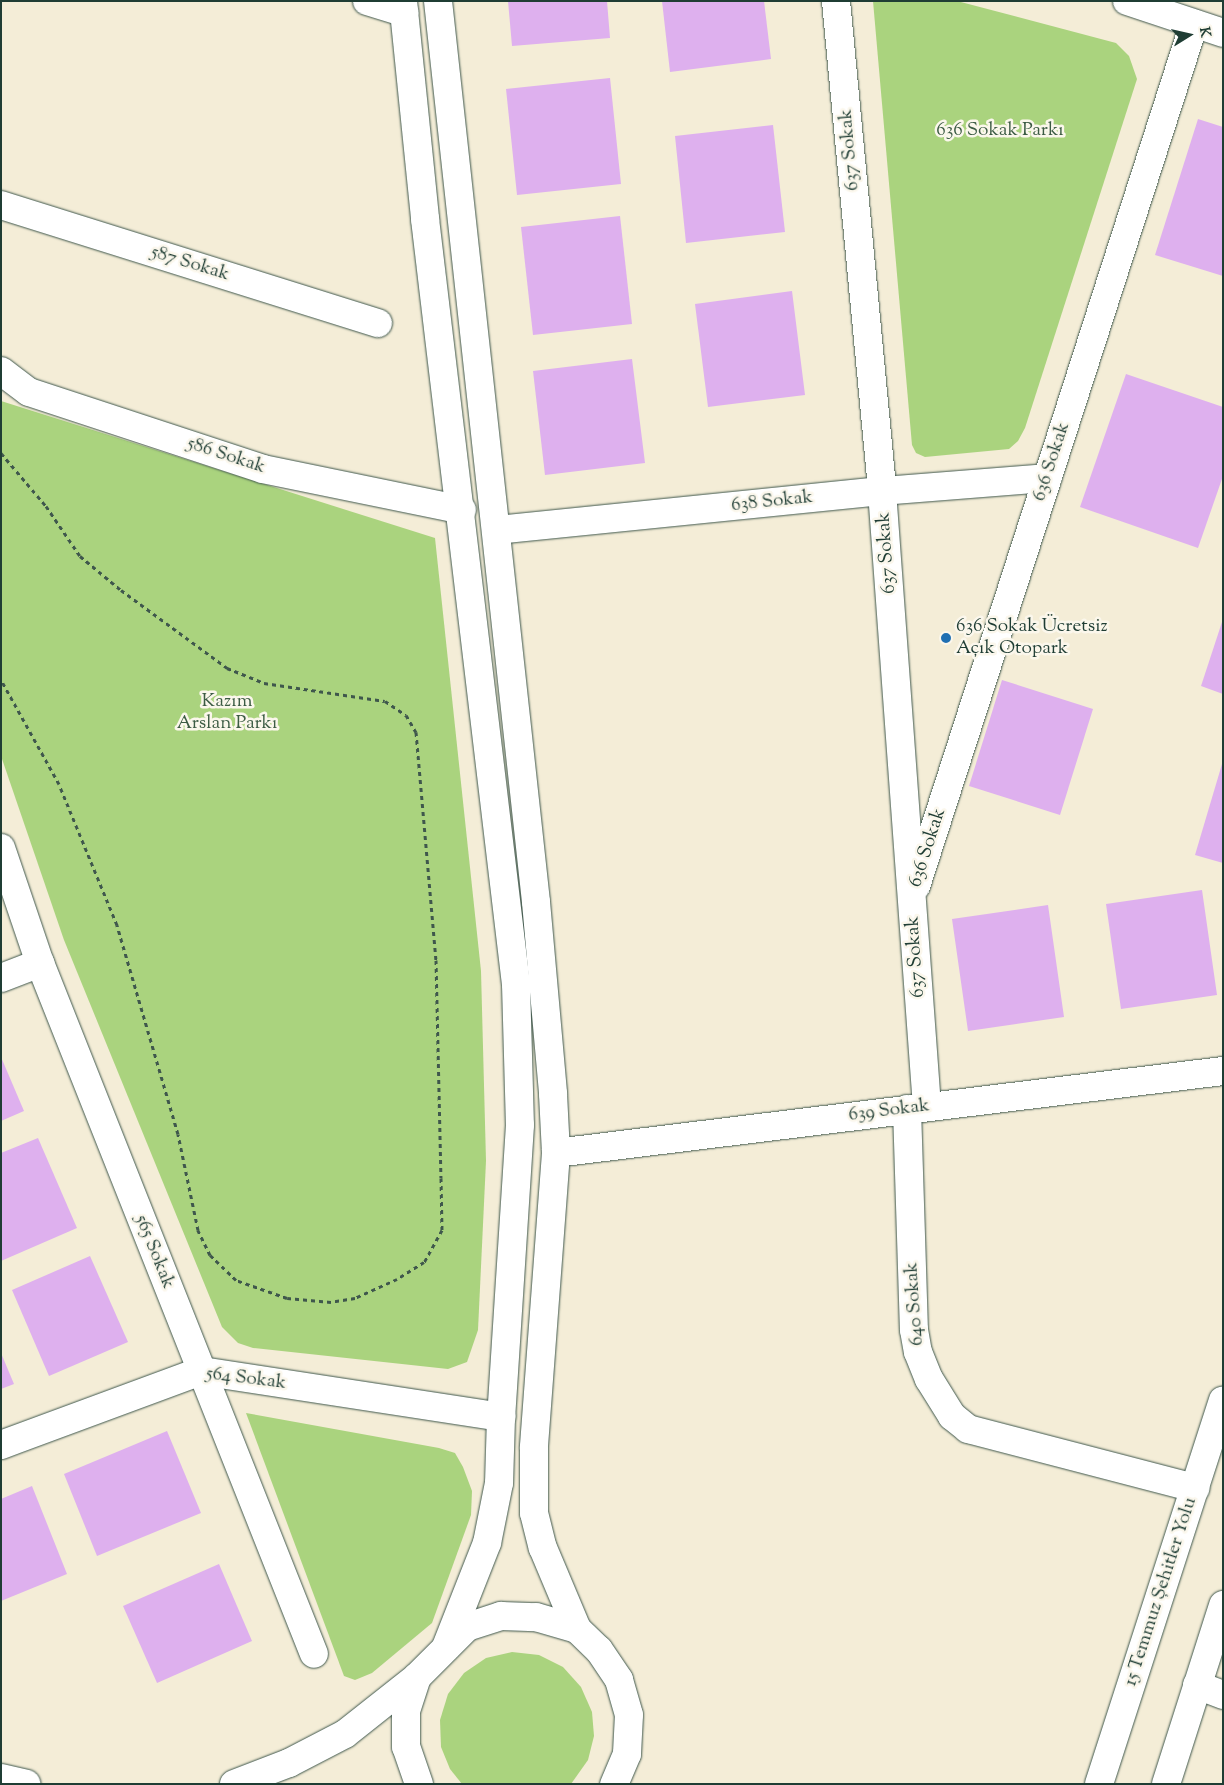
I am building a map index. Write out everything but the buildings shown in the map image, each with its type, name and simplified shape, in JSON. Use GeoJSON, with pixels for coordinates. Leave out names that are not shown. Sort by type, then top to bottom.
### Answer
{"type":"FeatureCollection","features":[{"type":"Feature","properties":{"kind":"street"},"geometry":{"type":"LineString","coordinates":[[367,1],[404,7],[425,219],[462,510],[516,984],[520,1125],[501,1417],[499,1483],[487,1544],[446,1647]]}},
{"type":"Feature","properties":{"kind":"street"},"geometry":{"type":"LineString","coordinates":[[438,1],[497,530],[547,1005],[556,1154],[534,1448],[534,1513],[544,1548],[577,1629],[599,1650],[619,1680],[629,1715],[627,1754],[614,1784]]}},
{"type":"Feature","properties":{"kind":"street","name":"637 Sokak"},"geometry":{"type":"LineString","coordinates":[[836,1],[882,491],[911,901],[917,1107]]}},
{"type":"Feature","properties":{"kind":"street"},"geometry":{"type":"LineString","coordinates":[[1127,1],[1223,33]]}},
{"type":"Feature","properties":{"kind":"street","name":"636 Sokak"},"geometry":{"type":"LineString","coordinates":[[911,901],[1194,24]]}},
{"type":"Feature","properties":{"kind":"street","name":"587 Sokak"},"geometry":{"type":"LineString","coordinates":[[1,205],[378,323]]}},
{"type":"Feature","properties":{"kind":"street","name":"586 Sokak"},"geometry":{"type":"LineString","coordinates":[[1,371],[29,392],[263,469],[462,510]]}},
{"type":"Feature","properties":{"kind":"street","name":"638 Sokak"},"geometry":{"type":"LineString","coordinates":[[497,530],[882,491],[1048,478]]}},
{"type":"Feature","properties":{"kind":"street","name":"565 Sokak"},"geometry":{"type":"LineString","coordinates":[[1,848],[40,963],[314,1654]]}},
{"type":"Feature","properties":{"kind":"street"},"geometry":{"type":"LineString","coordinates":[[1,978],[40,963]]}},
{"type":"Feature","properties":{"kind":"street","name":"639 Sokak"},"geometry":{"type":"LineString","coordinates":[[556,1154],[917,1107],[1223,1071]]}},
{"type":"Feature","properties":{"kind":"street","name":"640 Sokak"},"geometry":{"type":"LineString","coordinates":[[917,1107],[914,1330],[918,1352],[929,1379],[952,1416],[968,1429],[1195,1488]]}},
{"type":"Feature","properties":{"kind":"street","name":"564 Sokak"},"geometry":{"type":"LineString","coordinates":[[1,1446],[201,1371],[501,1417]]}},
{"type":"Feature","properties":{"kind":"street","name":"15 Temmuz Şehitler Yolu"},"geometry":{"type":"LineString","coordinates":[[1099,1784],[1223,1401]]}},
{"type":"Feature","properties":{"kind":"street"},"geometry":{"type":"LineString","coordinates":[[1166,1784],[1223,1605]]}},
{"type":"Feature","properties":{"kind":"street"},"geometry":{"type":"LineString","coordinates":[[234,1784],[289,1763],[345,1734],[416,1677],[466,1627],[501,1616],[536,1617],[577,1629]]}},
{"type":"Feature","properties":{"kind":"street"},"geometry":{"type":"LineString","coordinates":[[416,1677],[406,1711],[406,1747],[419,1784]]}},
{"type":"Feature","properties":{"kind":"street"},"geometry":{"type":"LineString","coordinates":[[1197,1685],[1223,1695]]}},
{"type":"Feature","properties":{"kind":"street"},"geometry":{"type":"LineString","coordinates":[[1,1778],[26,1784]]}},
{"type":"Feature","properties":{"kind":"path"},"geometry":{"type":"LineString","coordinates":[[1,452],[46,506],[80,556],[121,590],[227,668],[264,683],[385,701],[406,715],[416,732],[436,960],[442,1178],[442,1230],[424,1262],[397,1279],[355,1298],[331,1302],[287,1298],[236,1280],[210,1255],[198,1230],[178,1134],[117,924],[59,784],[1,680]]}},
{"type":"Feature","properties":{"kind":"green space","name":"636 Sokak Parkı"},"geometry":{"type":"Polygon","coordinates":[[[873,1],[957,1],[1116,43],[1129,56],[1137,79],[1025,428],[1018,441],[1009,449],[925,457],[916,453],[912,445],[873,1]]]}},
{"type":"Feature","properties":{"kind":"green space","name":"Kazım Arslan Parkı"},"geometry":{"type":"Polygon","coordinates":[[[1,401],[435,538],[481,971],[486,1161],[478,1330],[467,1362],[448,1369],[253,1348],[238,1343],[222,1327],[64,940],[1,756],[1,401]]]}},
{"type":"Feature","properties":{"kind":"green space"},"geometry":{"type":"Polygon","coordinates":[[[246,1413],[439,1448],[455,1453],[463,1467],[472,1491],[471,1515],[432,1623],[372,1673],[355,1680],[344,1676],[246,1413]]]}},
{"type":"Feature","properties":{"kind":"green space"},"geometry":{"type":"Polygon","coordinates":[[[512,1652],[539,1655],[563,1667],[581,1687],[592,1712],[594,1736],[588,1760],[571,1784],[462,1784],[450,1769],[441,1747],[440,1720],[448,1694],[464,1673],[486,1658],[512,1652]]]}},
{"type":"Feature","properties":{"kind":"place","name":"636 Sokak Ücretsiz Açık Otopark"},"geometry":{"type":"Point","coordinates":[946,638]}}]}
